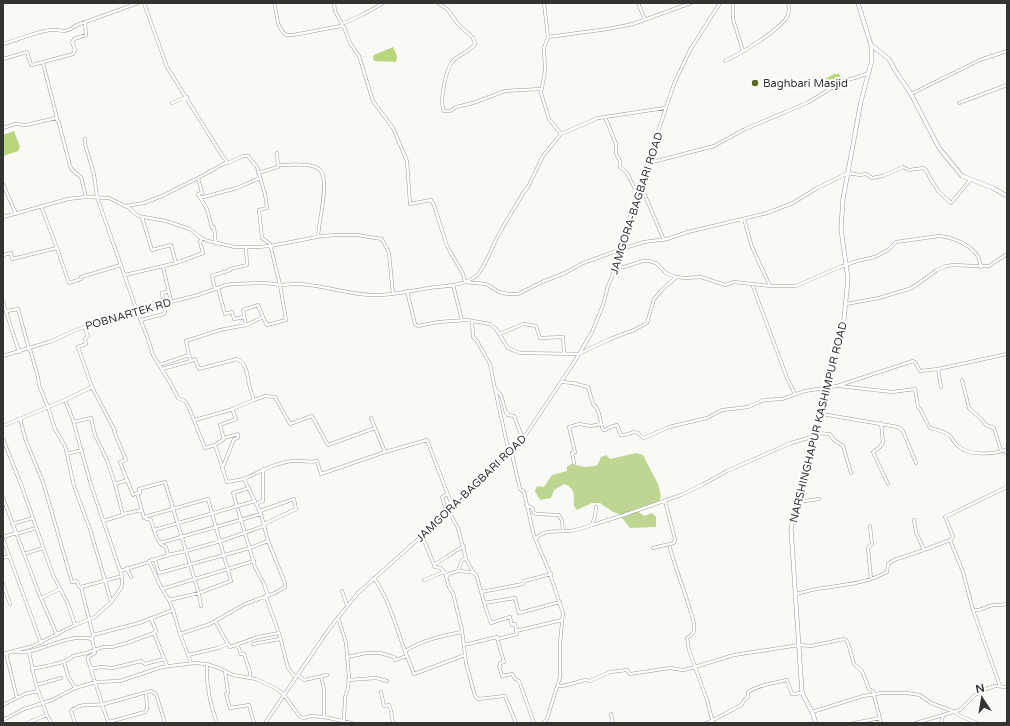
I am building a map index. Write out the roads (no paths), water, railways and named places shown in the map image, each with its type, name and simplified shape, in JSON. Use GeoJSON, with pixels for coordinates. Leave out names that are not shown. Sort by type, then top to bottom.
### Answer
{"type":"FeatureCollection","features":[{"type":"Feature","properties":{"kind":"street"},"geometry":{"type":"LineString","coordinates":[[3,44],[50,30],[66,31],[77,25],[138,3]]}},
{"type":"Feature","properties":{"kind":"street"},"geometry":{"type":"LineString","coordinates":[[144,3],[167,66],[227,162]]}},
{"type":"Feature","properties":{"kind":"street"},"geometry":{"type":"LineString","coordinates":[[274,3],[276,20],[279,28],[286,35],[343,25],[383,3]]}},
{"type":"Feature","properties":{"kind":"street"},"geometry":{"type":"LineString","coordinates":[[334,3],[335,11],[343,25],[350,43],[359,56],[373,101],[393,128],[407,160],[410,204],[431,200],[447,246],[463,274],[465,282]]}},
{"type":"Feature","properties":{"kind":"street"},"geometry":{"type":"LineString","coordinates":[[438,3],[445,8],[461,28],[472,38],[475,44],[470,50],[456,57],[450,63],[442,96],[442,108],[444,111],[450,111],[456,107],[473,103],[505,91],[541,90]]}},
{"type":"Feature","properties":{"kind":"street"},"geometry":{"type":"LineString","coordinates":[[544,3],[548,37],[544,48],[545,72],[541,90],[542,99],[549,119],[561,134]]}},
{"type":"Feature","properties":{"kind":"street"},"geometry":{"type":"LineString","coordinates":[[638,3],[644,20]]}},
{"type":"Feature","properties":{"kind":"street"},"geometry":{"type":"LineString","coordinates":[[548,37],[608,29],[644,20],[691,3]]}},
{"type":"Feature","properties":{"kind":"street","name":"JAMGORA-BAGBARI ROAD"},"geometry":{"type":"LineString","coordinates":[[265,723],[347,605],[374,578],[453,508],[523,439],[562,382],[592,332],[603,305],[614,266],[649,163],[665,107],[682,66],[720,3]]}},
{"type":"Feature","properties":{"kind":"street"},"geometry":{"type":"LineString","coordinates":[[725,61],[764,38],[784,21],[788,13],[788,3]]}},
{"type":"Feature","properties":{"kind":"street","name":"NARSHINGHAPUR KASHIMPUR ROAD"},"geometry":{"type":"LineString","coordinates":[[816,723],[802,693],[791,529],[800,486],[817,434],[827,388],[843,329],[848,279],[841,229],[843,199],[861,101],[872,60],[871,45],[858,3]]}},
{"type":"Feature","properties":{"kind":"street"},"geometry":{"type":"LineString","coordinates":[[733,4],[734,23],[743,51]]}},
{"type":"Feature","properties":{"kind":"street"},"geometry":{"type":"LineString","coordinates":[[3,59],[27,52],[31,65],[70,56],[75,53],[72,42],[74,39],[86,35],[85,22]]}},
{"type":"Feature","properties":{"kind":"street"},"geometry":{"type":"LineString","coordinates":[[871,45],[890,59],[895,70],[911,94],[939,148],[958,172],[962,176],[993,188],[1007,196]]}},
{"type":"Feature","properties":{"kind":"street"},"geometry":{"type":"LineString","coordinates":[[911,94],[980,60],[1007,50]]}},
{"type":"Feature","properties":{"kind":"street"},"geometry":{"type":"LineString","coordinates":[[43,63],[70,166],[72,170],[81,177],[86,197]]}},
{"type":"Feature","properties":{"kind":"street"},"geometry":{"type":"LineString","coordinates":[[649,163],[714,146],[745,129],[807,103],[845,80],[855,78],[869,72]]}},
{"type":"Feature","properties":{"kind":"street"},"geometry":{"type":"LineString","coordinates":[[959,103],[1007,85]]}},
{"type":"Feature","properties":{"kind":"street"},"geometry":{"type":"LineString","coordinates":[[172,103],[187,97]]}},
{"type":"Feature","properties":{"kind":"street"},"geometry":{"type":"LineString","coordinates":[[465,282],[478,274],[491,252],[496,238],[528,187],[543,156],[561,134],[591,120],[665,107]]}},
{"type":"Feature","properties":{"kind":"street"},"geometry":{"type":"LineString","coordinates":[[605,117],[616,144],[616,154],[620,161],[620,167],[627,173],[634,187],[640,187],[664,240]]}},
{"type":"Feature","properties":{"kind":"street"},"geometry":{"type":"LineString","coordinates":[[3,128],[15,124],[26,125],[54,118],[57,120]]}},
{"type":"Feature","properties":{"kind":"street"},"geometry":{"type":"LineString","coordinates":[[85,139],[98,197],[153,355],[178,398],[185,401],[195,420],[205,448],[215,445],[224,438],[238,434],[238,438],[234,439],[222,469]]}},
{"type":"Feature","properties":{"kind":"street"},"geometry":{"type":"LineString","coordinates":[[277,153],[278,165]]}},
{"type":"Feature","properties":{"kind":"street"},"geometry":{"type":"LineString","coordinates":[[125,206],[144,203],[162,196],[227,162],[248,156],[257,167],[267,208],[259,210],[262,238],[270,244],[280,285],[286,320],[267,325],[258,305],[243,310],[246,325]]}},
{"type":"Feature","properties":{"kind":"street"},"geometry":{"type":"LineString","coordinates":[[258,173],[278,167],[278,165],[312,165],[320,169],[323,176],[323,185],[322,212],[318,226],[318,237]]}},
{"type":"Feature","properties":{"kind":"street"},"geometry":{"type":"LineString","coordinates":[[465,282],[486,284],[499,292],[518,294],[527,291],[542,282],[565,274],[584,263],[638,243],[664,240],[688,232],[767,213],[793,203],[817,188],[848,173],[860,175],[866,174],[872,178],[883,176],[901,167],[909,170],[923,168],[926,170],[938,191],[951,202],[971,179]]}},
{"type":"Feature","properties":{"kind":"street"},"geometry":{"type":"LineString","coordinates":[[198,178],[202,193],[198,194],[207,209],[212,228],[214,228],[216,244]]}},
{"type":"Feature","properties":{"kind":"street"},"geometry":{"type":"LineString","coordinates":[[200,198],[237,188],[260,178]]}},
{"type":"Feature","properties":{"kind":"street"},"geometry":{"type":"LineString","coordinates":[[3,184],[16,214]]}},
{"type":"Feature","properties":{"kind":"street"},"geometry":{"type":"LineString","coordinates":[[3,217],[68,199],[98,197],[109,198],[125,206],[138,216],[166,221],[190,229],[202,238],[216,244],[235,247],[270,246],[337,235],[357,235],[382,239],[389,253],[393,294]]}},
{"type":"Feature","properties":{"kind":"street"},"geometry":{"type":"LineString","coordinates":[[41,206],[70,283],[81,279],[81,277],[121,265]]}},
{"type":"Feature","properties":{"kind":"street"},"geometry":{"type":"LineString","coordinates":[[142,217],[152,250],[171,245],[176,262]]}},
{"type":"Feature","properties":{"kind":"street"},"geometry":{"type":"LineString","coordinates":[[744,219],[752,247],[770,286]]}},
{"type":"Feature","properties":{"kind":"street"},"geometry":{"type":"LineString","coordinates":[[614,266],[624,267],[649,261],[656,263],[666,272],[676,277],[701,277],[725,284],[734,282],[770,286],[796,286],[846,265],[875,257],[900,241],[939,236],[946,237],[967,246],[977,256],[981,267]]}},
{"type":"Feature","properties":{"kind":"street"},"geometry":{"type":"LineString","coordinates":[[125,275],[163,267],[203,253],[200,242],[202,238]]}},
{"type":"Feature","properties":{"kind":"street"},"geometry":{"type":"LineString","coordinates":[[244,317],[234,319],[232,312],[225,314],[212,276],[230,269],[247,265],[246,247]]}},
{"type":"Feature","properties":{"kind":"street"},"geometry":{"type":"LineString","coordinates":[[3,255],[11,253],[12,259],[57,248]]}},
{"type":"Feature","properties":{"kind":"street"},"geometry":{"type":"LineString","coordinates":[[846,304],[881,298],[912,288],[937,270],[951,265],[981,267],[989,266],[1007,254]]}},
{"type":"Feature","properties":{"kind":"street"},"geometry":{"type":"LineString","coordinates":[[163,267],[171,301]]}},
{"type":"Feature","properties":{"kind":"street"},"geometry":{"type":"LineString","coordinates":[[407,291],[415,324],[418,326],[462,320],[490,324],[496,329],[508,348],[520,353],[579,354],[647,323],[654,299],[676,277]]}},
{"type":"Feature","properties":{"kind":"street","name":"POBNARTEK RD"},"geometry":{"type":"LineString","coordinates":[[3,356],[30,349],[103,320],[198,295],[232,284],[295,284],[374,295],[393,294],[465,282]]}},
{"type":"Feature","properties":{"kind":"street"},"geometry":{"type":"LineString","coordinates":[[752,284],[787,378],[796,394]]}},
{"type":"Feature","properties":{"kind":"street"},"geometry":{"type":"LineString","coordinates":[[453,285],[462,320]]}},
{"type":"Feature","properties":{"kind":"street"},"geometry":{"type":"LineString","coordinates":[[141,320],[164,314],[165,311],[162,293],[169,291]]}},
{"type":"Feature","properties":{"kind":"street"},"geometry":{"type":"LineString","coordinates":[[3,302],[19,352]]}},
{"type":"Feature","properties":{"kind":"street"},"geometry":{"type":"LineString","coordinates":[[7,311],[18,309],[39,385],[55,430],[65,446],[74,486],[91,533],[111,601]]}},
{"type":"Feature","properties":{"kind":"street"},"geometry":{"type":"LineString","coordinates":[[191,361],[186,341],[220,330],[246,325],[263,317]]}},
{"type":"Feature","properties":{"kind":"street"},"geometry":{"type":"LineString","coordinates":[[472,321],[473,337],[477,341],[490,364],[507,444],[511,450],[520,488],[524,492],[534,536],[550,574],[563,613],[560,651],[560,677],[547,719],[543,723]]}},
{"type":"Feature","properties":{"kind":"street"},"geometry":{"type":"LineString","coordinates":[[499,334],[524,324],[536,326],[540,338],[563,338],[564,353]]}},
{"type":"Feature","properties":{"kind":"street"},"geometry":{"type":"LineString","coordinates":[[84,327],[88,336],[85,339],[86,344],[78,347],[92,387],[114,431],[126,460],[120,462],[133,495],[140,492],[139,490],[165,482],[195,579],[201,606]]}},
{"type":"Feature","properties":{"kind":"street"},"geometry":{"type":"LineString","coordinates":[[562,382],[588,387],[593,404],[596,405],[603,430],[617,425],[621,435],[623,436],[635,432],[644,438],[669,427],[707,418],[722,410],[748,407],[764,400],[782,399],[805,391],[837,386],[913,361],[920,371],[938,369],[1007,354]]}},
{"type":"Feature","properties":{"kind":"street"},"geometry":{"type":"LineString","coordinates":[[159,365],[189,355]]}},
{"type":"Feature","properties":{"kind":"street"},"geometry":{"type":"LineString","coordinates":[[162,369],[195,359],[199,370],[237,360],[240,361],[244,365],[247,372],[254,400]]}},
{"type":"Feature","properties":{"kind":"street"},"geometry":{"type":"LineString","coordinates":[[938,369],[941,387]]}},
{"type":"Feature","properties":{"kind":"street"},"geometry":{"type":"LineString","coordinates":[[962,380],[968,408],[986,425],[994,428],[1001,451]]}},
{"type":"Feature","properties":{"kind":"street"},"geometry":{"type":"LineString","coordinates":[[837,386],[892,392],[915,389],[918,407],[930,428],[949,434],[958,446],[972,452],[992,454],[1006,449],[1007,454]]}},
{"type":"Feature","properties":{"kind":"street"},"geometry":{"type":"LineString","coordinates":[[3,426],[66,400],[92,387]]}},
{"type":"Feature","properties":{"kind":"street"},"geometry":{"type":"LineString","coordinates":[[495,389],[501,395],[506,413],[514,416],[523,439]]}},
{"type":"Feature","properties":{"kind":"street"},"geometry":{"type":"LineString","coordinates":[[195,420],[232,409],[264,396],[275,397],[290,424],[312,416],[328,445],[376,428]]}},
{"type":"Feature","properties":{"kind":"street"},"geometry":{"type":"LineString","coordinates":[[18,698],[5,653],[41,643],[97,616],[111,601],[122,585],[122,576],[91,485],[74,422],[66,400]]}},
{"type":"Feature","properties":{"kind":"street"},"geometry":{"type":"LineString","coordinates":[[224,438],[220,425],[236,419],[232,409]]}},
{"type":"Feature","properties":{"kind":"street"},"geometry":{"type":"LineString","coordinates":[[822,414],[898,427],[903,431],[916,463]]}},
{"type":"Feature","properties":{"kind":"street"},"geometry":{"type":"LineString","coordinates":[[74,422],[91,418],[95,435],[116,484],[123,514]]}},
{"type":"Feature","properties":{"kind":"street"},"geometry":{"type":"LineString","coordinates":[[371,418],[386,452]]}},
{"type":"Feature","properties":{"kind":"street"},"geometry":{"type":"LineString","coordinates":[[20,419],[26,441],[43,482],[72,582],[77,581],[79,587],[81,587],[93,635],[92,639],[95,650],[95,653],[88,657],[109,722],[145,712],[147,709],[146,692]]}},
{"type":"Feature","properties":{"kind":"street"},"geometry":{"type":"LineString","coordinates":[[574,463],[572,453],[575,452],[569,427],[579,424],[591,426],[601,424]]}},
{"type":"Feature","properties":{"kind":"street"},"geometry":{"type":"LineString","coordinates":[[881,424],[883,442],[880,447],[873,452],[888,484]]}},
{"type":"Feature","properties":{"kind":"street"},"geometry":{"type":"LineString","coordinates":[[536,539],[542,534],[585,528],[665,501],[702,485],[727,470],[817,434],[830,434],[834,440],[843,446],[851,474]]}},
{"type":"Feature","properties":{"kind":"street"},"geometry":{"type":"LineString","coordinates":[[3,439],[53,574],[68,604],[76,625]]}},
{"type":"Feature","properties":{"kind":"street"},"geometry":{"type":"LineString","coordinates":[[215,445],[227,482],[244,478],[263,469],[292,461],[317,461],[321,474],[427,440],[453,508]]}},
{"type":"Feature","properties":{"kind":"street"},"geometry":{"type":"LineString","coordinates":[[67,454],[82,450]]}},
{"type":"Feature","properties":{"kind":"street"},"geometry":{"type":"LineString","coordinates":[[154,530],[237,506],[263,501],[263,469]]}},
{"type":"Feature","properties":{"kind":"street"},"geometry":{"type":"LineString","coordinates":[[180,634],[205,626],[245,604],[275,593],[285,585],[268,541],[260,512],[244,478]]}},
{"type":"Feature","properties":{"kind":"street"},"geometry":{"type":"LineString","coordinates":[[116,484],[127,480]]}},
{"type":"Feature","properties":{"kind":"street"},"geometry":{"type":"LineString","coordinates":[[796,594],[822,588],[845,586],[871,579],[887,572],[888,564],[894,560],[950,540],[953,536],[945,517],[1007,487]]}},
{"type":"Feature","properties":{"kind":"street"},"geometry":{"type":"LineString","coordinates":[[249,488],[233,493],[254,561],[279,633],[288,668],[296,678]]}},
{"type":"Feature","properties":{"kind":"street"},"geometry":{"type":"LineString","coordinates":[[137,493],[144,518]]}},
{"type":"Feature","properties":{"kind":"street"},"geometry":{"type":"LineString","coordinates":[[447,494],[442,497],[448,512],[458,528],[464,546],[466,559],[473,572],[476,574],[491,623],[510,617],[512,625],[515,624],[517,634],[464,645]]}},
{"type":"Feature","properties":{"kind":"street"},"geometry":{"type":"LineString","coordinates":[[3,498],[41,598],[57,635]]}},
{"type":"Feature","properties":{"kind":"street"},"geometry":{"type":"LineString","coordinates":[[144,518],[208,499],[231,580],[199,593],[169,600]]}},
{"type":"Feature","properties":{"kind":"street"},"geometry":{"type":"LineString","coordinates":[[120,571],[149,561],[220,542],[246,533],[296,509],[294,499],[242,520],[160,543]]}},
{"type":"Feature","properties":{"kind":"street"},"geometry":{"type":"LineString","coordinates":[[797,502],[819,499]]}},
{"type":"Feature","properties":{"kind":"street"},"geometry":{"type":"LineString","coordinates":[[653,548],[674,543],[675,539],[665,501]]}},
{"type":"Feature","properties":{"kind":"street"},"geometry":{"type":"LineString","coordinates":[[526,506],[532,508],[534,513],[537,514],[559,515],[562,521],[563,531]]}},
{"type":"Feature","properties":{"kind":"street"},"geometry":{"type":"LineString","coordinates":[[592,525],[596,507]]}},
{"type":"Feature","properties":{"kind":"street"},"geometry":{"type":"LineString","coordinates":[[103,521],[123,514],[142,510]]}},
{"type":"Feature","properties":{"kind":"street"},"geometry":{"type":"LineString","coordinates":[[12,524],[33,518]]}},
{"type":"Feature","properties":{"kind":"street"},"geometry":{"type":"LineString","coordinates":[[144,518],[151,520],[160,543],[162,546],[166,547],[169,555]]}},
{"type":"Feature","properties":{"kind":"street"},"geometry":{"type":"LineString","coordinates":[[914,520],[916,532],[924,550]]}},
{"type":"Feature","properties":{"kind":"street"},"geometry":{"type":"LineString","coordinates":[[870,526],[872,544],[868,548],[871,579]]}},
{"type":"Feature","properties":{"kind":"street"},"geometry":{"type":"LineString","coordinates":[[36,528],[3,538],[41,643]]}},
{"type":"Feature","properties":{"kind":"street"},"geometry":{"type":"LineString","coordinates":[[422,536],[434,565],[436,568],[442,568],[449,587],[453,593],[462,632],[465,655],[476,698],[505,696],[516,723]]}},
{"type":"Feature","properties":{"kind":"street"},"geometry":{"type":"LineString","coordinates":[[950,540],[963,572],[973,610],[1000,686]]}},
{"type":"Feature","properties":{"kind":"street"},"geometry":{"type":"LineString","coordinates":[[155,560],[159,573],[250,548],[268,541]]}},
{"type":"Feature","properties":{"kind":"street"},"geometry":{"type":"LineString","coordinates":[[669,544],[694,623],[693,634],[687,638],[687,641],[694,668],[707,700],[713,722]]}},
{"type":"Feature","properties":{"kind":"street"},"geometry":{"type":"LineString","coordinates":[[434,565],[446,558],[449,554],[464,546]]}},
{"type":"Feature","properties":{"kind":"street"},"geometry":{"type":"LineString","coordinates":[[24,554],[43,548]]}},
{"type":"Feature","properties":{"kind":"street"},"geometry":{"type":"LineString","coordinates":[[3,558],[9,556]]}},
{"type":"Feature","properties":{"kind":"street"},"geometry":{"type":"LineString","coordinates":[[458,571],[462,560],[466,559]]}},
{"type":"Feature","properties":{"kind":"street"},"geometry":{"type":"LineString","coordinates":[[149,561],[155,574]]}},
{"type":"Feature","properties":{"kind":"street"},"geometry":{"type":"LineString","coordinates":[[149,561],[162,589],[169,600],[191,663]]}},
{"type":"Feature","properties":{"kind":"street"},"geometry":{"type":"LineString","coordinates":[[162,589],[254,561]]}},
{"type":"Feature","properties":{"kind":"street"},"geometry":{"type":"LineString","coordinates":[[127,568],[131,577]]}},
{"type":"Feature","properties":{"kind":"street"},"geometry":{"type":"LineString","coordinates":[[424,580],[458,571],[473,572]]}},
{"type":"Feature","properties":{"kind":"street"},"geometry":{"type":"LineString","coordinates":[[481,592],[523,584],[524,581],[550,574]]}},
{"type":"Feature","properties":{"kind":"street"},"geometry":{"type":"LineString","coordinates":[[81,587],[122,576]]}},
{"type":"Feature","properties":{"kind":"street"},"geometry":{"type":"LineString","coordinates":[[374,578],[388,605],[414,674],[465,655]]}},
{"type":"Feature","properties":{"kind":"street"},"geometry":{"type":"LineString","coordinates":[[3,584],[10,604]]}},
{"type":"Feature","properties":{"kind":"street"},"geometry":{"type":"LineString","coordinates":[[41,598],[60,589]]}},
{"type":"Feature","properties":{"kind":"street"},"geometry":{"type":"LineString","coordinates":[[342,591],[347,605]]}},
{"type":"Feature","properties":{"kind":"street"},"geometry":{"type":"LineString","coordinates":[[484,603],[515,598],[519,614],[560,602]]}},
{"type":"Feature","properties":{"kind":"street"},"geometry":{"type":"LineString","coordinates":[[973,610],[977,611],[991,606],[1007,604]]}},
{"type":"Feature","properties":{"kind":"street"},"geometry":{"type":"LineString","coordinates":[[93,635],[139,623],[173,610]]}},
{"type":"Feature","properties":{"kind":"street"},"geometry":{"type":"LineString","coordinates":[[338,617],[346,643],[348,657],[345,722]]}},
{"type":"Feature","properties":{"kind":"street"},"geometry":{"type":"LineString","coordinates":[[151,618],[156,631],[154,633],[167,666]]}},
{"type":"Feature","properties":{"kind":"street"},"geometry":{"type":"LineString","coordinates":[[516,631],[562,620]]}},
{"type":"Feature","properties":{"kind":"street"},"geometry":{"type":"LineString","coordinates":[[215,621],[230,647],[258,637],[279,633]]}},
{"type":"Feature","properties":{"kind":"street"},"geometry":{"type":"LineString","coordinates":[[405,651],[431,638],[462,632]]}},
{"type":"Feature","properties":{"kind":"street"},"geometry":{"type":"LineString","coordinates":[[32,669],[64,662],[71,659],[73,656],[127,643],[154,633]]}},
{"type":"Feature","properties":{"kind":"street"},"geometry":{"type":"LineString","coordinates":[[11,652],[29,652],[68,638],[83,637],[92,639]]}},
{"type":"Feature","properties":{"kind":"street"},"geometry":{"type":"LineString","coordinates":[[497,638],[504,662],[500,663],[499,666],[502,676],[512,674],[515,679],[519,681],[534,723]]}},
{"type":"Feature","properties":{"kind":"street"},"geometry":{"type":"LineString","coordinates":[[253,644],[280,639]]}},
{"type":"Feature","properties":{"kind":"street"},"geometry":{"type":"LineString","coordinates":[[558,686],[585,680],[590,681],[617,670],[627,670],[630,674],[670,668],[683,670],[734,655],[799,645],[811,646],[846,640],[854,664],[862,671],[869,689],[873,691],[881,723]]}},
{"type":"Feature","properties":{"kind":"street"},"geometry":{"type":"LineString","coordinates":[[188,655],[218,648],[228,644]]}},
{"type":"Feature","properties":{"kind":"street"},"geometry":{"type":"LineString","coordinates":[[237,644],[241,654],[244,654],[250,672],[250,678]]}},
{"type":"Feature","properties":{"kind":"street"},"geometry":{"type":"LineString","coordinates":[[29,652],[36,685],[51,723]]}},
{"type":"Feature","properties":{"kind":"street"},"geometry":{"type":"LineString","coordinates":[[348,657],[367,653],[380,653],[394,657],[395,660],[407,656]]}},
{"type":"Feature","properties":{"kind":"street"},"geometry":{"type":"LineString","coordinates":[[91,669],[100,667],[113,668],[141,661],[145,664],[164,659]]}},
{"type":"Feature","properties":{"kind":"street"},"geometry":{"type":"LineString","coordinates":[[64,662],[68,676],[75,688]]}},
{"type":"Feature","properties":{"kind":"street"},"geometry":{"type":"LineString","coordinates":[[3,720],[24,709],[52,700],[75,688],[96,682],[120,681],[167,666],[191,663],[207,664],[233,675],[256,679],[277,689],[284,695],[300,716],[304,718],[311,716],[324,717],[352,723]]}},
{"type":"Feature","properties":{"kind":"street"},"geometry":{"type":"LineString","coordinates":[[207,664],[206,679],[217,723]]}},
{"type":"Feature","properties":{"kind":"street"},"geometry":{"type":"LineString","coordinates":[[225,671],[228,692],[226,694],[230,708],[249,705],[254,723]]}},
{"type":"Feature","properties":{"kind":"street"},"geometry":{"type":"LineString","coordinates":[[298,675],[304,680],[327,675]]}},
{"type":"Feature","properties":{"kind":"street"},"geometry":{"type":"LineString","coordinates":[[321,676],[324,689],[324,717]]}},
{"type":"Feature","properties":{"kind":"street"},"geometry":{"type":"LineString","coordinates":[[36,685],[61,678]]}},
{"type":"Feature","properties":{"kind":"street"},"geometry":{"type":"LineString","coordinates":[[348,680],[376,678],[387,682]]}},
{"type":"Feature","properties":{"kind":"street"},"geometry":{"type":"LineString","coordinates":[[706,723],[713,722],[724,713],[743,703],[744,699],[748,696],[748,692],[751,690],[767,685],[787,680],[792,694],[802,693]]}},
{"type":"Feature","properties":{"kind":"street"},"geometry":{"type":"LineString","coordinates":[[916,723],[960,710],[975,695],[986,689],[1000,686],[1007,687]]}},
{"type":"Feature","properties":{"kind":"street"},"geometry":{"type":"LineString","coordinates":[[3,705],[38,691]]}},
{"type":"Feature","properties":{"kind":"street"},"geometry":{"type":"LineString","coordinates":[[75,723],[71,711],[72,709],[85,704],[103,704],[150,691],[156,694],[165,723]]}},
{"type":"Feature","properties":{"kind":"street"},"geometry":{"type":"LineString","coordinates":[[381,692],[384,706],[389,705],[392,723]]}},
{"type":"Feature","properties":{"kind":"street"},"geometry":{"type":"LineString","coordinates":[[812,712],[863,696],[882,693],[907,693],[920,695],[931,703],[977,723]]}},
{"type":"Feature","properties":{"kind":"street"},"geometry":{"type":"LineString","coordinates":[[611,714],[613,723]]}},
{"type":"Feature","properties":{"kind":"street"},"geometry":{"type":"LineString","coordinates":[[27,723],[47,715]]}},
{"type":"Feature","properties":{"kind":"street"},"geometry":{"type":"LineString","coordinates":[[941,723],[943,716]]}},
{"type":"Feature","properties":{"kind":"street"},"geometry":{"type":"LineString","coordinates":[[854,723],[880,718]]}},
{"type":"Feature","properties":{"kind":"street"},"geometry":{"type":"LineString","coordinates":[[268,719],[269,723]]}},
{"type":"Feature","properties":{"kind":"place","name":"Baghbari Masjid"},"geometry":{"type":"Point","coordinates":[755,83]}}]}
